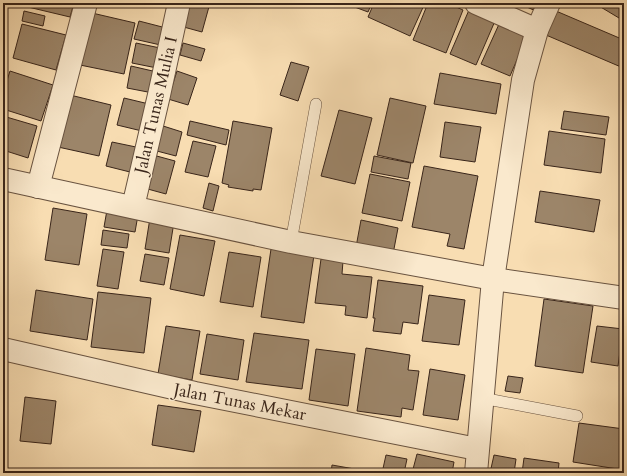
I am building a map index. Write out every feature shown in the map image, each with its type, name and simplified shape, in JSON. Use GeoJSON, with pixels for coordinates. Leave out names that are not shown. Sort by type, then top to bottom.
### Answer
{"type":"FeatureCollection","features":[{"type":"Feature","properties":{"kind":"street"},"geometry":{"type":"LineString","coordinates":[[38,187],[86,3]]}},
{"type":"Feature","properties":{"kind":"street","name":"Jalan Tunas Mulia I"},"geometry":{"type":"LineString","coordinates":[[133,207],[179,3]]}},
{"type":"Feature","properties":{"kind":"street"},"geometry":{"type":"LineString","coordinates":[[476,3],[537,30]]}},
{"type":"Feature","properties":{"kind":"street"},"geometry":{"type":"LineString","coordinates":[[476,473],[493,279],[523,80],[537,30],[550,3]]}},
{"type":"Feature","properties":{"kind":"street"},"geometry":{"type":"LineString","coordinates":[[3,179],[291,242],[493,279],[624,298]]}},
{"type":"Feature","properties":{"kind":"street","name":"Jalan Tunas Mekar"},"geometry":{"type":"LineString","coordinates":[[3,349],[195,393],[478,449]]}},
{"type":"Feature","properties":{"kind":"lane"},"geometry":{"type":"LineString","coordinates":[[291,242],[316,104]]}},
{"type":"Feature","properties":{"kind":"lane"},"geometry":{"type":"LineString","coordinates":[[482,398],[576,416]]}},
{"type":"Feature","properties":{"kind":"building"},"geometry":{"type":"Polygon","coordinates":[[[29,3],[74,3],[70,17],[28,7],[29,3]]]}},
{"type":"Feature","properties":{"kind":"building"},"geometry":{"type":"Polygon","coordinates":[[[186,3],[210,3],[202,32],[180,26],[186,3]]]}},
{"type":"Feature","properties":{"kind":"building"},"geometry":{"type":"Polygon","coordinates":[[[344,3],[372,3],[368,12],[344,3]]]}},
{"type":"Feature","properties":{"kind":"building"},"geometry":{"type":"Polygon","coordinates":[[[374,3],[425,3],[410,36],[368,17],[374,3]]]}},
{"type":"Feature","properties":{"kind":"building"},"geometry":{"type":"Polygon","coordinates":[[[428,3],[447,3],[463,10],[446,53],[413,40],[428,3]]]}},
{"type":"Feature","properties":{"kind":"building"},"geometry":{"type":"Polygon","coordinates":[[[518,3],[543,3],[538,12],[518,3]]]}},
{"type":"Feature","properties":{"kind":"building"},"geometry":{"type":"Polygon","coordinates":[[[594,3],[624,3],[624,21],[594,3]]]}},
{"type":"Feature","properties":{"kind":"building"},"geometry":{"type":"Polygon","coordinates":[[[469,10],[495,21],[476,65],[450,54],[469,10]]]}},
{"type":"Feature","properties":{"kind":"building"},"geometry":{"type":"Polygon","coordinates":[[[24,11],[45,16],[43,26],[22,21],[24,11]]]}},
{"type":"Feature","properties":{"kind":"building"},"geometry":{"type":"Polygon","coordinates":[[[556,11],[624,40],[624,60],[621,67],[546,35],[556,11]]]}},
{"type":"Feature","properties":{"kind":"building"},"geometry":{"type":"Polygon","coordinates":[[[92,13],[135,23],[124,74],[80,65],[92,13]]]}},
{"type":"Feature","properties":{"kind":"building"},"geometry":{"type":"Polygon","coordinates":[[[139,21],[170,29],[165,46],[134,39],[139,21]]]}},
{"type":"Feature","properties":{"kind":"building"},"geometry":{"type":"Polygon","coordinates":[[[500,22],[528,34],[510,76],[481,64],[500,22]]]}},
{"type":"Feature","properties":{"kind":"building"},"geometry":{"type":"Polygon","coordinates":[[[22,24],[66,35],[56,70],[13,58],[22,24]]]}},
{"type":"Feature","properties":{"kind":"building"},"geometry":{"type":"Polygon","coordinates":[[[136,43],[165,49],[162,69],[132,63],[136,43]]]}},
{"type":"Feature","properties":{"kind":"building"},"geometry":{"type":"Polygon","coordinates":[[[183,43],[205,49],[201,61],[180,55],[183,43]]]}},
{"type":"Feature","properties":{"kind":"building"},"geometry":{"type":"Polygon","coordinates":[[[291,62],[309,67],[298,101],[280,95],[291,62]]]}},
{"type":"Feature","properties":{"kind":"building"},"geometry":{"type":"Polygon","coordinates":[[[131,66],[157,72],[153,93],[127,88],[131,66]]]}},
{"type":"Feature","properties":{"kind":"building"},"geometry":{"type":"Polygon","coordinates":[[[10,71],[53,85],[41,121],[3,109],[3,93],[10,71]]]}},
{"type":"Feature","properties":{"kind":"building"},"geometry":{"type":"Polygon","coordinates":[[[177,71],[197,78],[188,105],[168,99],[177,71]]]}},
{"type":"Feature","properties":{"kind":"building"},"geometry":{"type":"Polygon","coordinates":[[[440,73],[501,84],[496,114],[434,104],[440,73]]]}},
{"type":"Feature","properties":{"kind":"building"},"geometry":{"type":"Polygon","coordinates":[[[70,95],[111,105],[99,156],[58,147],[70,95]]]}},
{"type":"Feature","properties":{"kind":"building"},"geometry":{"type":"Polygon","coordinates":[[[124,98],[149,104],[142,131],[117,125],[124,98]]]}},
{"type":"Feature","properties":{"kind":"building"},"geometry":{"type":"Polygon","coordinates":[[[390,98],[426,106],[413,163],[377,155],[390,98]]]}},
{"type":"Feature","properties":{"kind":"building"},"geometry":{"type":"Polygon","coordinates":[[[339,110],[372,118],[355,184],[321,176],[339,110]]]}},
{"type":"Feature","properties":{"kind":"building"},"geometry":{"type":"Polygon","coordinates":[[[564,111],[609,117],[606,135],[561,129],[564,111]]]}},
{"type":"Feature","properties":{"kind":"building"},"geometry":{"type":"Polygon","coordinates":[[[3,116],[37,126],[28,158],[3,150],[3,116]]]}},
{"type":"Feature","properties":{"kind":"building"},"geometry":{"type":"Polygon","coordinates":[[[190,121],[229,130],[226,145],[187,135],[190,121]]]}},
{"type":"Feature","properties":{"kind":"building"},"geometry":{"type":"Polygon","coordinates":[[[233,121],[272,128],[261,190],[253,189],[253,191],[228,187],[229,185],[222,183],[233,121]]]}},
{"type":"Feature","properties":{"kind":"building"},"geometry":{"type":"Polygon","coordinates":[[[445,122],[481,127],[475,162],[440,157],[445,122]]]}},
{"type":"Feature","properties":{"kind":"building"},"geometry":{"type":"Polygon","coordinates":[[[160,125],[182,132],[176,156],[153,150],[160,125]]]}},
{"type":"Feature","properties":{"kind":"building"},"geometry":{"type":"Polygon","coordinates":[[[549,131],[605,139],[601,173],[544,165],[549,131]]]}},
{"type":"Feature","properties":{"kind":"building"},"geometry":{"type":"Polygon","coordinates":[[[193,141],[216,146],[208,177],[185,172],[193,141]]]}},
{"type":"Feature","properties":{"kind":"building"},"geometry":{"type":"Polygon","coordinates":[[[112,142],[136,147],[130,172],[106,166],[112,142]]]}},
{"type":"Feature","properties":{"kind":"building"},"geometry":{"type":"Polygon","coordinates":[[[153,155],[175,161],[166,194],[144,188],[153,155]]]}},
{"type":"Feature","properties":{"kind":"building"},"geometry":{"type":"Polygon","coordinates":[[[374,156],[411,163],[408,179],[371,172],[374,156]]]}},
{"type":"Feature","properties":{"kind":"building"},"geometry":{"type":"Polygon","coordinates":[[[424,166],[478,176],[464,249],[447,246],[450,234],[412,227],[424,166]]]}},
{"type":"Feature","properties":{"kind":"building"},"geometry":{"type":"Polygon","coordinates":[[[370,174],[410,182],[402,221],[362,213],[370,174]]]}},
{"type":"Feature","properties":{"kind":"building"},"geometry":{"type":"Polygon","coordinates":[[[209,183],[219,186],[213,211],[203,208],[209,183]]]}},
{"type":"Feature","properties":{"kind":"building"},"geometry":{"type":"Polygon","coordinates":[[[540,191],[600,200],[594,232],[535,222],[540,191]]]}},
{"type":"Feature","properties":{"kind":"building"},"geometry":{"type":"Polygon","coordinates":[[[53,208],[87,214],[79,265],[45,260],[53,208]]]}},
{"type":"Feature","properties":{"kind":"building"},"geometry":{"type":"Polygon","coordinates":[[[107,210],[138,215],[135,232],[104,227],[107,210]]]}},
{"type":"Feature","properties":{"kind":"building"},"geometry":{"type":"Polygon","coordinates":[[[150,218],[174,222],[169,253],[145,249],[150,218]]]}},
{"type":"Feature","properties":{"kind":"building"},"geometry":{"type":"Polygon","coordinates":[[[361,220],[398,228],[393,254],[356,247],[361,220]]]}},
{"type":"Feature","properties":{"kind":"building"},"geometry":{"type":"Polygon","coordinates":[[[103,230],[129,234],[127,248],[101,245],[103,230]]]}},
{"type":"Feature","properties":{"kind":"building"},"geometry":{"type":"Polygon","coordinates":[[[180,235],[215,241],[204,296],[170,289],[180,235]]]}},
{"type":"Feature","properties":{"kind":"building"},"geometry":{"type":"Polygon","coordinates":[[[103,249],[124,252],[118,289],[97,286],[103,249]]]}},
{"type":"Feature","properties":{"kind":"building"},"geometry":{"type":"Polygon","coordinates":[[[271,249],[314,255],[304,323],[261,317],[271,249]]]}},
{"type":"Feature","properties":{"kind":"building"},"geometry":{"type":"Polygon","coordinates":[[[229,252],[261,257],[253,307],[220,302],[229,252]]]}},
{"type":"Feature","properties":{"kind":"building"},"geometry":{"type":"Polygon","coordinates":[[[145,254],[169,258],[164,285],[140,281],[145,254]]]}},
{"type":"Feature","properties":{"kind":"building"},"geometry":{"type":"Polygon","coordinates":[[[321,259],[343,261],[342,274],[372,277],[367,318],[345,315],[346,306],[315,303],[321,259]]]}},
{"type":"Feature","properties":{"kind":"building"},"geometry":{"type":"Polygon","coordinates":[[[378,280],[423,286],[418,324],[403,322],[401,334],[373,331],[375,318],[373,318],[378,280]]]}},
{"type":"Feature","properties":{"kind":"building"},"geometry":{"type":"Polygon","coordinates":[[[36,290],[93,299],[87,340],[30,331],[36,290]]]}},
{"type":"Feature","properties":{"kind":"building"},"geometry":{"type":"Polygon","coordinates":[[[98,292],[151,298],[144,353],[91,347],[98,292]]]}},
{"type":"Feature","properties":{"kind":"building"},"geometry":{"type":"Polygon","coordinates":[[[429,295],[465,300],[459,345],[422,341],[429,295]]]}},
{"type":"Feature","properties":{"kind":"building"},"geometry":{"type":"Polygon","coordinates":[[[544,299],[593,306],[583,373],[535,366],[544,299]]]}},
{"type":"Feature","properties":{"kind":"building"},"geometry":{"type":"Polygon","coordinates":[[[166,326],[200,331],[192,380],[158,374],[166,326]]]}},
{"type":"Feature","properties":{"kind":"building"},"geometry":{"type":"Polygon","coordinates":[[[597,326],[623,329],[618,366],[591,362],[597,326]]]}},
{"type":"Feature","properties":{"kind":"building"},"geometry":{"type":"Polygon","coordinates":[[[254,333],[309,340],[302,389],[246,382],[254,333]]]}},
{"type":"Feature","properties":{"kind":"building"},"geometry":{"type":"Polygon","coordinates":[[[207,334],[244,340],[238,380],[200,374],[207,334]]]}},
{"type":"Feature","properties":{"kind":"building"},"geometry":{"type":"Polygon","coordinates":[[[366,348],[410,355],[408,370],[419,371],[413,410],[402,408],[401,417],[357,411],[366,348]]]}},
{"type":"Feature","properties":{"kind":"building"},"geometry":{"type":"Polygon","coordinates":[[[316,349],[355,354],[348,406],[309,400],[316,349]]]}},
{"type":"Feature","properties":{"kind":"building"},"geometry":{"type":"Polygon","coordinates":[[[430,369],[465,375],[458,420],[423,415],[430,369]]]}},
{"type":"Feature","properties":{"kind":"building"},"geometry":{"type":"Polygon","coordinates":[[[508,376],[523,378],[520,393],[505,391],[508,376]]]}},
{"type":"Feature","properties":{"kind":"building"},"geometry":{"type":"Polygon","coordinates":[[[25,397],[56,401],[51,444],[20,441],[25,397]]]}},
{"type":"Feature","properties":{"kind":"building"},"geometry":{"type":"Polygon","coordinates":[[[158,405],[201,411],[194,452],[152,445],[158,405]]]}},
{"type":"Feature","properties":{"kind":"building"},"geometry":{"type":"Polygon","coordinates":[[[579,423],[624,429],[624,470],[573,462],[579,423]]]}},
{"type":"Feature","properties":{"kind":"building"},"geometry":{"type":"Polygon","coordinates":[[[417,454],[454,462],[452,473],[412,473],[417,454]]]}},
{"type":"Feature","properties":{"kind":"building"},"geometry":{"type":"Polygon","coordinates":[[[386,455],[407,459],[404,473],[382,473],[386,455]]]}},
{"type":"Feature","properties":{"kind":"building"},"geometry":{"type":"Polygon","coordinates":[[[494,455],[516,459],[514,473],[490,473],[494,455]]]}},
{"type":"Feature","properties":{"kind":"building"},"geometry":{"type":"Polygon","coordinates":[[[524,458],[559,463],[558,473],[522,473],[524,458]]]}},
{"type":"Feature","properties":{"kind":"building"},"geometry":{"type":"Polygon","coordinates":[[[332,465],[377,473],[331,473],[332,465]]]}},
{"type":"Feature","properties":{"kind":"building"},"geometry":{"type":"Polygon","coordinates":[[[576,469],[597,473],[575,473],[576,469]]]}}]}
